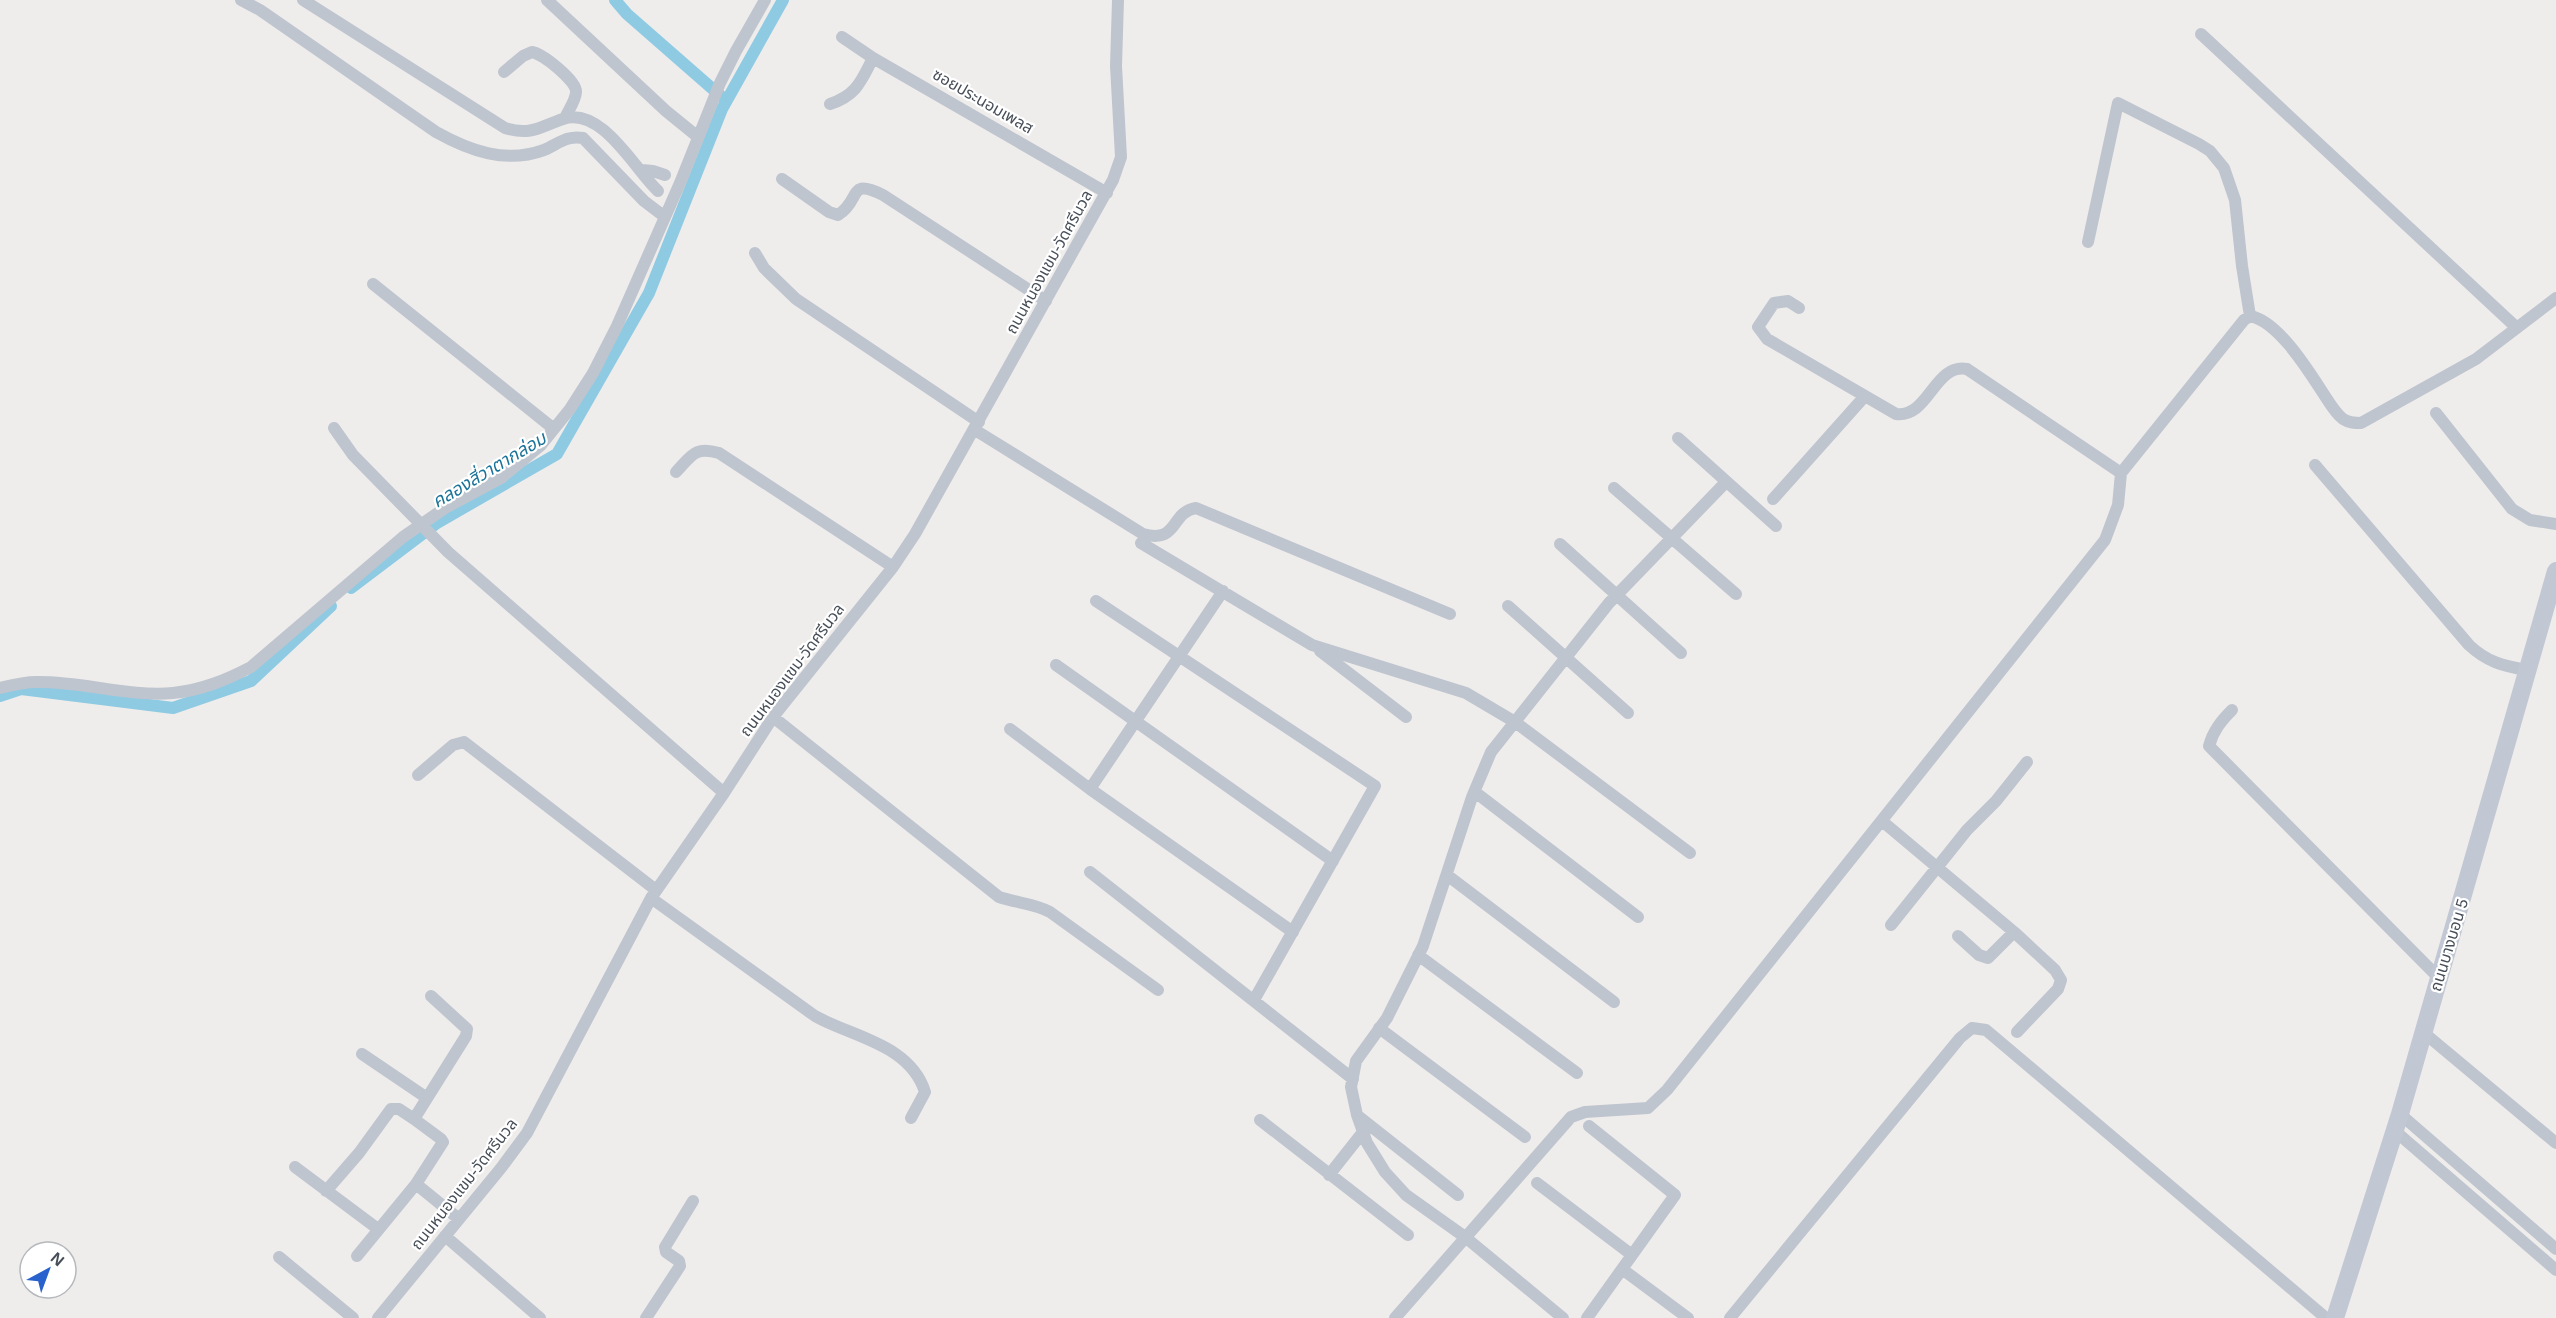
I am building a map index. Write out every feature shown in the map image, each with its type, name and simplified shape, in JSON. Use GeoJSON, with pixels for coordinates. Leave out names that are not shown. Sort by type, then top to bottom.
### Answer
{"type":"FeatureCollection","features":[{"type":"Feature","properties":{"kind":"main road","name":"ถนนบางบอน 5"},"geometry":{"type":"LineString","coordinates":[[2335,1318],[2397,1122],[2556,571]]}},
{"type":"Feature","properties":{"kind":"street"},"geometry":{"type":"LineString","coordinates":[[242,0],[436,132],[467,147],[501,156],[526,156],[553,146],[566,138],[584,138],[644,201],[666,217]]}},
{"type":"Feature","properties":{"kind":"street"},"geometry":{"type":"LineString","coordinates":[[303,0],[505,128],[519,133],[531,132],[565,118],[576,117],[590,122],[610,136],[642,170],[648,182],[665,195]]}},
{"type":"Feature","properties":{"kind":"street"},"geometry":{"type":"LineString","coordinates":[[548,0],[666,111],[698,137]]}},
{"type":"Feature","properties":{"kind":"street"},"geometry":{"type":"LineString","coordinates":[[0,688],[25,683],[54,682],[150,693],[173,693],[220,683],[251,667],[420,525],[501,478],[541,445],[593,373],[617,326],[666,217],[665,195],[672,179],[698,137],[736,51],[765,0]]}},
{"type":"Feature","properties":{"kind":"street","name":"ถนนหนองแขม-วัดศรีนวล"},"geometry":{"type":"LineString","coordinates":[[378,1318],[501,1168],[527,1132],[653,894],[724,793],[773,717],[893,567],[977,426],[1107,193],[1121,158],[1116,66],[1118,0]]}},
{"type":"Feature","properties":{"kind":"street"},"geometry":{"type":"LineString","coordinates":[[2201,34],[2517,328]]}},
{"type":"Feature","properties":{"kind":"street","name":"ซอยประนอมเพลส"},"geometry":{"type":"LineString","coordinates":[[842,37],[873,58],[1107,193]]}},
{"type":"Feature","properties":{"kind":"street"},"geometry":{"type":"LineString","coordinates":[[504,72],[523,56],[532,52],[546,57],[575,85],[576,93],[565,118]]}},
{"type":"Feature","properties":{"kind":"street"},"geometry":{"type":"LineString","coordinates":[[830,104],[848,97],[856,90],[873,58]]}},
{"type":"Feature","properties":{"kind":"street"},"geometry":{"type":"LineString","coordinates":[[2088,242],[2118,103],[2199,144],[2210,151],[2224,168],[2235,200],[2250,316]]}},
{"type":"Feature","properties":{"kind":"street"},"geometry":{"type":"LineString","coordinates":[[642,170],[653,171],[672,179]]}},
{"type":"Feature","properties":{"kind":"street"},"geometry":{"type":"LineString","coordinates":[[782,179],[829,212],[838,215],[844,211],[861,187],[867,187],[883,195],[1046,301]]}},
{"type":"Feature","properties":{"kind":"street"},"geometry":{"type":"LineString","coordinates":[[755,253],[764,268],[796,299],[977,426],[1143,534],[1155,538],[1166,536],[1189,509],[1196,508],[1450,614]]}},
{"type":"Feature","properties":{"kind":"street"},"geometry":{"type":"LineString","coordinates":[[373,284],[554,429]]}},
{"type":"Feature","properties":{"kind":"street"},"geometry":{"type":"LineString","coordinates":[[1395,1318],[1572,1117],[1585,1112],[1648,1108],[1658,1100],[2105,540],[2114,523],[2125,468],[2244,320],[2250,316],[2268,324],[2303,364],[2336,412],[2353,423],[2361,423],[2476,359],[2556,298]]}},
{"type":"Feature","properties":{"kind":"street"},"geometry":{"type":"LineString","coordinates":[[1799,308],[1788,301],[1774,303],[1758,327],[1760,333],[1896,414],[1905,415],[1914,410],[1949,371],[1957,367],[1967,369],[2125,468]]}},
{"type":"Feature","properties":{"kind":"street"},"geometry":{"type":"LineString","coordinates":[[1773,499],[1865,396]]}},
{"type":"Feature","properties":{"kind":"street"},"geometry":{"type":"LineString","coordinates":[[2436,413],[2512,509],[2530,520],[2556,524]]}},
{"type":"Feature","properties":{"kind":"street"},"geometry":{"type":"LineString","coordinates":[[334,428],[345,447],[448,552],[724,793]]}},
{"type":"Feature","properties":{"kind":"street"},"geometry":{"type":"LineString","coordinates":[[1678,438],[1776,526]]}},
{"type":"Feature","properties":{"kind":"street"},"geometry":{"type":"LineString","coordinates":[[676,472],[695,452],[705,449],[719,453],[893,567]]}},
{"type":"Feature","properties":{"kind":"street"},"geometry":{"type":"LineString","coordinates":[[2315,465],[2469,645],[2482,657],[2495,664],[2527,670]]}},
{"type":"Feature","properties":{"kind":"street"},"geometry":{"type":"LineString","coordinates":[[1563,1318],[1465,1237],[1406,1195],[1385,1172],[1366,1143],[1357,1115],[1351,1087],[1356,1061],[1380,1028],[1419,955],[1474,792],[1491,752],[1617,595],[1726,482]]}},
{"type":"Feature","properties":{"kind":"street"},"geometry":{"type":"LineString","coordinates":[[1614,488],[1736,594]]}},
{"type":"Feature","properties":{"kind":"street"},"geometry":{"type":"LineString","coordinates":[[1141,543],[1312,645],[1406,717]]}},
{"type":"Feature","properties":{"kind":"street"},"geometry":{"type":"LineString","coordinates":[[1560,544],[1681,653]]}},
{"type":"Feature","properties":{"kind":"street"},"geometry":{"type":"LineString","coordinates":[[1090,789],[1224,591]]}},
{"type":"Feature","properties":{"kind":"street"},"geometry":{"type":"LineString","coordinates":[[1096,600],[1375,786],[1254,1000]]}},
{"type":"Feature","properties":{"kind":"street"},"geometry":{"type":"LineString","coordinates":[[1508,606],[1628,713]]}},
{"type":"Feature","properties":{"kind":"street"},"geometry":{"type":"LineString","coordinates":[[1312,645],[1466,693],[1515,722],[1690,853]]}},
{"type":"Feature","properties":{"kind":"street"},"geometry":{"type":"LineString","coordinates":[[1056,665],[1333,861]]}},
{"type":"Feature","properties":{"kind":"street"},"geometry":{"type":"LineString","coordinates":[[2232,710],[2218,725],[2209,746],[2439,978]]}},
{"type":"Feature","properties":{"kind":"street"},"geometry":{"type":"LineString","coordinates":[[773,717],[999,897],[1038,905],[1050,912],[1158,990]]}},
{"type":"Feature","properties":{"kind":"street"},"geometry":{"type":"LineString","coordinates":[[1010,729],[1090,789],[1293,932]]}},
{"type":"Feature","properties":{"kind":"street"},"geometry":{"type":"LineString","coordinates":[[418,776],[453,745],[464,742],[653,894],[815,1016],[885,1046],[902,1060],[921,1081],[925,1092],[911,1118]]}},
{"type":"Feature","properties":{"kind":"street"},"geometry":{"type":"LineString","coordinates":[[1891,925],[1967,830],[1996,801],[2027,762]]}},
{"type":"Feature","properties":{"kind":"street"},"geometry":{"type":"LineString","coordinates":[[1474,792],[1638,917]]}},
{"type":"Feature","properties":{"kind":"street"},"geometry":{"type":"LineString","coordinates":[[1882,821],[1939,866],[2014,932],[2055,970],[2061,980],[2058,989],[2011,1039]]}},
{"type":"Feature","properties":{"kind":"street"},"geometry":{"type":"LineString","coordinates":[[1090,872],[1353,1078]]}},
{"type":"Feature","properties":{"kind":"street"},"geometry":{"type":"LineString","coordinates":[[1447,875],[1614,1002]]}},
{"type":"Feature","properties":{"kind":"street"},"geometry":{"type":"LineString","coordinates":[[1958,936],[1979,955],[1988,958],[2014,932]]}},
{"type":"Feature","properties":{"kind":"street"},"geometry":{"type":"LineString","coordinates":[[1419,955],[1577,1073]]}},
{"type":"Feature","properties":{"kind":"street"},"geometry":{"type":"LineString","coordinates":[[414,1119],[466,1035],[467,1029],[431,996]]}},
{"type":"Feature","properties":{"kind":"street"},"geometry":{"type":"LineString","coordinates":[[1380,1028],[1525,1137]]}},
{"type":"Feature","properties":{"kind":"street"},"geometry":{"type":"LineString","coordinates":[[1730,1318],[1960,1038],[1972,1028],[1986,1030],[2011,1039],[2326,1318]]}},
{"type":"Feature","properties":{"kind":"street"},"geometry":{"type":"LineString","coordinates":[[2423,1032],[2556,1143]]}},
{"type":"Feature","properties":{"kind":"street"},"geometry":{"type":"LineString","coordinates":[[362,1053],[427,1098]]}},
{"type":"Feature","properties":{"kind":"street"},"geometry":{"type":"LineString","coordinates":[[326,1191],[359,1153],[390,1109],[399,1109],[441,1138],[443,1142],[416,1184],[357,1256]]}},
{"type":"Feature","properties":{"kind":"street"},"geometry":{"type":"LineString","coordinates":[[1357,1115],[1458,1195]]}},
{"type":"Feature","properties":{"kind":"street"},"geometry":{"type":"LineString","coordinates":[[1260,1120],[1408,1235]]}},
{"type":"Feature","properties":{"kind":"street"},"geometry":{"type":"LineString","coordinates":[[2397,1122],[2504,1205],[2556,1250]]}},
{"type":"Feature","properties":{"kind":"street"},"geometry":{"type":"LineString","coordinates":[[2397,1122],[2494,1216],[2556,1270]]}},
{"type":"Feature","properties":{"kind":"street"},"geometry":{"type":"LineString","coordinates":[[1587,1318],[1675,1195],[1589,1126]]}},
{"type":"Feature","properties":{"kind":"street"},"geometry":{"type":"LineString","coordinates":[[1329,1175],[1363,1132]]}},
{"type":"Feature","properties":{"kind":"street"},"geometry":{"type":"LineString","coordinates":[[295,1167],[378,1229]]}},
{"type":"Feature","properties":{"kind":"street"},"geometry":{"type":"LineString","coordinates":[[1537,1183],[1632,1255]]}},
{"type":"Feature","properties":{"kind":"street"},"geometry":{"type":"LineString","coordinates":[[416,1184],[459,1219]]}},
{"type":"Feature","properties":{"kind":"street"},"geometry":{"type":"LineString","coordinates":[[646,1318],[680,1266],[679,1261],[666,1252],[664,1247],[693,1201]]}},
{"type":"Feature","properties":{"kind":"street"},"geometry":{"type":"LineString","coordinates":[[2494,1216],[2504,1205]]}},
{"type":"Feature","properties":{"kind":"street"},"geometry":{"type":"LineString","coordinates":[[445,1236],[540,1318]]}},
{"type":"Feature","properties":{"kind":"street"},"geometry":{"type":"LineString","coordinates":[[279,1257],[353,1318]]}},
{"type":"Feature","properties":{"kind":"street"},"geometry":{"type":"LineString","coordinates":[[1622,1269],[1688,1318]]}},
{"type":"Feature","properties":{"kind":"waterway"},"geometry":{"type":"LineString","coordinates":[[615,0],[627,14],[723,98]]}},
{"type":"Feature","properties":{"kind":"waterway","name":"คลองสี่วาตากล่อม"},"geometry":{"type":"LineString","coordinates":[[351,588],[437,523],[557,454],[649,293],[722,109],[783,0]]}},
{"type":"Feature","properties":{"kind":"waterway","name":"คลองสี่วาตากล่อม"},"geometry":{"type":"LineString","coordinates":[[0,696],[21,689],[173,708],[251,681],[331,606]]}}]}
